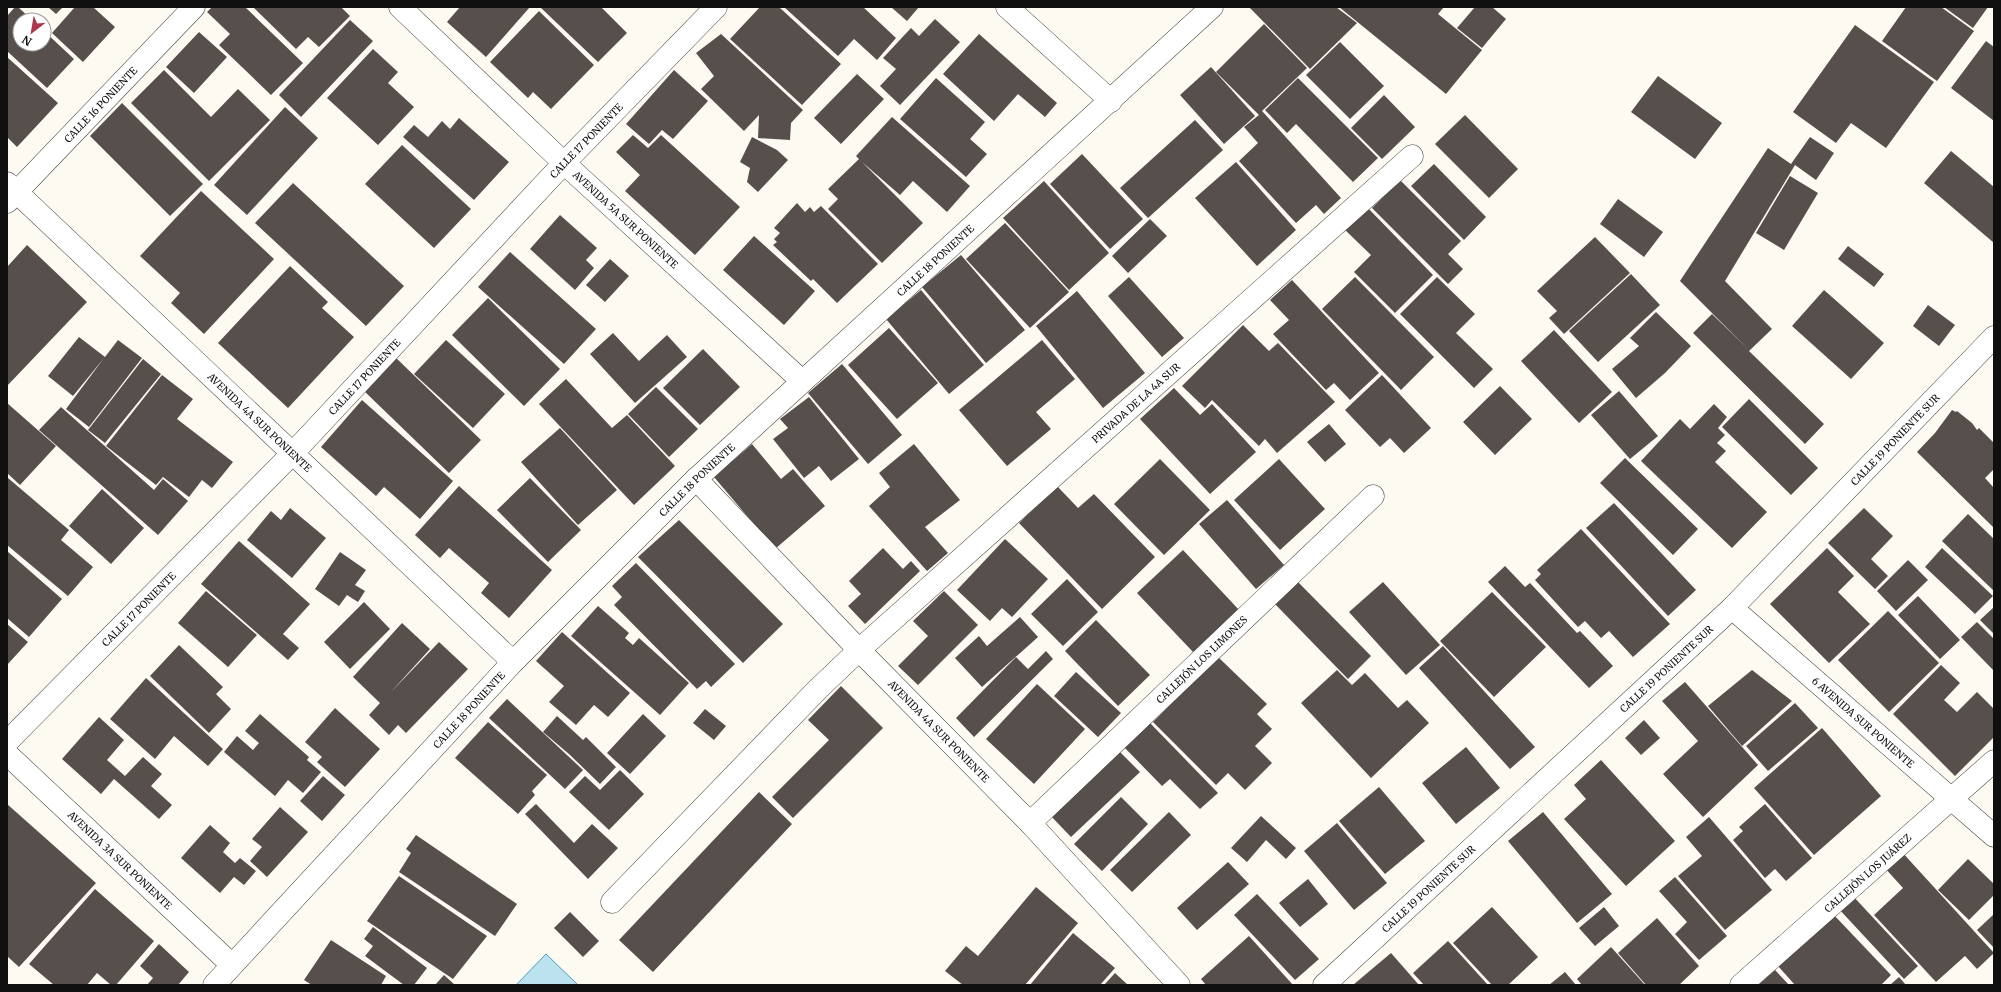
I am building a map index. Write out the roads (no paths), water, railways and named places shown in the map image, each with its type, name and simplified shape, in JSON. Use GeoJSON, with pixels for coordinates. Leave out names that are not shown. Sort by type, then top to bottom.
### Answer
{"type":"FeatureCollection","features":[{"type":"Feature","properties":{"kind":"street","name":"CALLE 16 PONIENTE"},"geometry":{"type":"LineString","coordinates":[[10,192],[194,7]]}},
{"type":"Feature","properties":{"kind":"street","name":"AVENIDA 5A SUR PONIENTE"},"geometry":{"type":"LineString","coordinates":[[400,7],[564,163],[802,381]]}},
{"type":"Feature","properties":{"kind":"street","name":"CALLE 17 PONIENTE"},"geometry":{"type":"LineString","coordinates":[[7,742],[293,453],[564,163],[716,7]]}},
{"type":"Feature","properties":{"kind":"street"},"geometry":{"type":"LineString","coordinates":[[1007,7],[1111,101]]}},
{"type":"Feature","properties":{"kind":"street","name":"CALLE 18 PONIENTE"},"geometry":{"type":"LineString","coordinates":[[214,985],[513,662],[696,478],[1111,101],[1212,7]]}},
{"type":"Feature","properties":{"kind":"street","name":"PRIVADA DE LA 4A SUR"},"geometry":{"type":"LineString","coordinates":[[612,902],[818,689],[859,650],[1412,156]]}},
{"type":"Feature","properties":{"kind":"street","name":"AVENIDA 4A SUR PONIENTE"},"geometry":{"type":"LineString","coordinates":[[10,192],[293,453],[513,662]]}},
{"type":"Feature","properties":{"kind":"street","name":"CALLE 19 PONIENTE SUR"},"geometry":{"type":"LineString","coordinates":[[1324,985],[1732,608],[1994,337]]}},
{"type":"Feature","properties":{"kind":"street","name":"AVENIDA 4A SUR PONIENTE"},"geometry":{"type":"LineString","coordinates":[[696,478],[859,650],[1030,823],[1179,985]]}},
{"type":"Feature","properties":{"kind":"street","name":"CALLEJÓN LOS LIMONES"},"geometry":{"type":"LineString","coordinates":[[1030,823],[1373,496]]}},
{"type":"Feature","properties":{"kind":"street","name":"6 AVENIDA SUR PONIENTE"},"geometry":{"type":"LineString","coordinates":[[1732,608],[1994,836]]}},
{"type":"Feature","properties":{"kind":"street","name":"AVENIDA 3A SUR PONIENTE"},"geometry":{"type":"LineString","coordinates":[[7,754],[232,965]]}},
{"type":"Feature","properties":{"kind":"street","name":"CALLEJÓN LOS JUÁREZ"},"geometry":{"type":"LineString","coordinates":[[1740,985],[1994,760]]}},
{"type":"Feature","properties":{"kind":"water"},"geometry":{"type":"Polygon","coordinates":[[[546,954],[577,984],[577,985],[516,985],[546,954]]]}}]}
